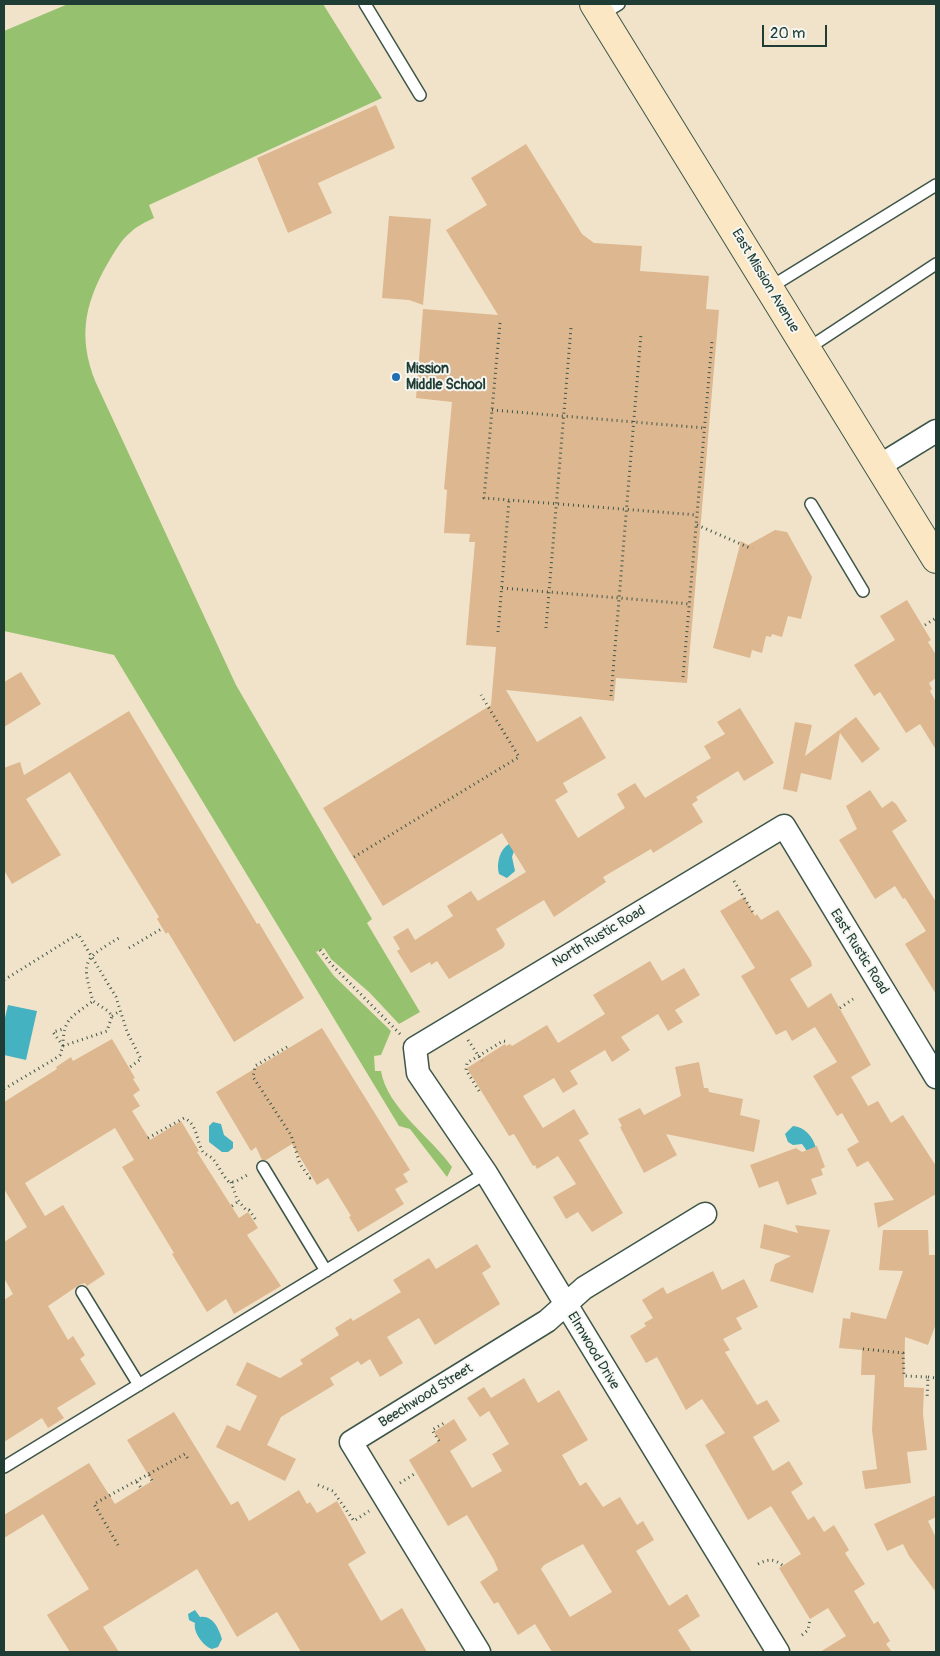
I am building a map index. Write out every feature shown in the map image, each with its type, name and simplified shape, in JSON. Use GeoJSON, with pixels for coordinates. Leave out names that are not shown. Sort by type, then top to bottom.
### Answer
{"type":"FeatureCollection","features":[{"type":"Feature","properties":{"kind":"main road","name":"East Mission Avenue"},"geometry":{"type":"LineString","coordinates":[[605,8],[769,288],[936,559]]}},
{"type":"Feature","properties":{"kind":"street"},"geometry":{"type":"LineString","coordinates":[[879,466],[936,431]]}},
{"type":"Feature","properties":{"kind":"street","name":"North Rustic Road"},"geometry":{"type":"LineString","coordinates":[[415,1048],[784,826]]}},
{"type":"Feature","properties":{"kind":"street","name":"East Rustic Road"},"geometry":{"type":"LineString","coordinates":[[784,826],[936,1077]]}},
{"type":"Feature","properties":{"kind":"street","name":"Elmwood Drive"},"geometry":{"type":"LineString","coordinates":[[415,1048],[418,1073],[486,1173],[778,1652]]}},
{"type":"Feature","properties":{"kind":"street","name":"Beechwood Street"},"geometry":{"type":"LineString","coordinates":[[479,1652],[351,1442],[547,1321],[584,1288],[705,1214]]}},
{"type":"Feature","properties":{"kind":"lane"},"geometry":{"type":"LineString","coordinates":[[365,4],[420,95]]}},
{"type":"Feature","properties":{"kind":"lane"},"geometry":{"type":"LineString","coordinates":[[769,288],[936,185]]}},
{"type":"Feature","properties":{"kind":"lane"},"geometry":{"type":"LineString","coordinates":[[807,349],[936,264]]}},
{"type":"Feature","properties":{"kind":"lane"},"geometry":{"type":"LineString","coordinates":[[811,504],[863,592]]}},
{"type":"Feature","properties":{"kind":"lane"},"geometry":{"type":"LineString","coordinates":[[258,1168],[326,1270]]}},
{"type":"Feature","properties":{"kind":"lane"},"geometry":{"type":"LineString","coordinates":[[4,1467],[486,1173]]}},
{"type":"Feature","properties":{"kind":"lane"},"geometry":{"type":"LineString","coordinates":[[82,1292],[139,1384]]}},
{"type":"Feature","properties":{"kind":"path"},"geometry":{"type":"LineString","coordinates":[[500,323],[484,498],[698,516]]}},
{"type":"Feature","properties":{"kind":"path"},"geometry":{"type":"LineString","coordinates":[[546,628],[571,328]]}},
{"type":"Feature","properties":{"kind":"path"},"geometry":{"type":"LineString","coordinates":[[611,696],[641,334]]}},
{"type":"Feature","properties":{"kind":"path"},"geometry":{"type":"LineString","coordinates":[[684,677],[712,341]]}},
{"type":"Feature","properties":{"kind":"path"},"geometry":{"type":"LineString","coordinates":[[492,410],[705,428]]}},
{"type":"Feature","properties":{"kind":"path"},"geometry":{"type":"LineString","coordinates":[[498,632],[509,500]]}},
{"type":"Feature","properties":{"kind":"path"},"geometry":{"type":"LineString","coordinates":[[697,525],[752,549]]}},
{"type":"Feature","properties":{"kind":"path"},"geometry":{"type":"LineString","coordinates":[[502,588],[690,604]]}},
{"type":"Feature","properties":{"kind":"path"},"geometry":{"type":"LineString","coordinates":[[925,626],[936,618]]}},
{"type":"Feature","properties":{"kind":"path"},"geometry":{"type":"LineString","coordinates":[[354,857],[519,757],[481,694]]}},
{"type":"Feature","properties":{"kind":"path"},"geometry":{"type":"LineString","coordinates":[[738,886],[754,914]]}},
{"type":"Feature","properties":{"kind":"path"},"geometry":{"type":"LineString","coordinates":[[129,948],[163,928]]}},
{"type":"Feature","properties":{"kind":"path"},"geometry":{"type":"LineString","coordinates":[[4,980],[78,934],[116,997],[120,1011],[141,1059],[129,1068]]}},
{"type":"Feature","properties":{"kind":"path"},"geometry":{"type":"LineString","coordinates":[[63,1046],[102,1034],[111,1024],[112,1016],[108,1011],[93,1002],[86,970],[91,955],[122,936]]}},
{"type":"Feature","properties":{"kind":"path"},"geometry":{"type":"LineString","coordinates":[[320,950],[332,965],[415,1048]]}},
{"type":"Feature","properties":{"kind":"path"},"geometry":{"type":"LineString","coordinates":[[840,1008],[853,999]]}},
{"type":"Feature","properties":{"kind":"path"},"geometry":{"type":"LineString","coordinates":[[4,1089],[60,1055],[63,1046],[63,1030],[74,1015],[93,1002]]}},
{"type":"Feature","properties":{"kind":"path"},"geometry":{"type":"LineString","coordinates":[[112,1016],[120,1011]]}},
{"type":"Feature","properties":{"kind":"path"},"geometry":{"type":"LineString","coordinates":[[63,1030],[53,1032],[63,1046]]}},
{"type":"Feature","properties":{"kind":"path"},"geometry":{"type":"LineString","coordinates":[[479,1091],[465,1067],[466,1063],[503,1041],[509,1042]]}},
{"type":"Feature","properties":{"kind":"path"},"geometry":{"type":"LineString","coordinates":[[287,1047],[255,1066],[253,1077],[282,1120],[293,1142],[300,1164],[310,1178],[312,1177]]}},
{"type":"Feature","properties":{"kind":"path"},"geometry":{"type":"LineString","coordinates":[[473,1048],[482,1061]]}},
{"type":"Feature","properties":{"kind":"path"},"geometry":{"type":"LineString","coordinates":[[148,1138],[180,1119],[188,1120],[198,1134],[197,1142],[205,1154],[212,1158],[224,1177],[231,1182],[239,1201],[256,1220]]}},
{"type":"Feature","properties":{"kind":"path"},"geometry":{"type":"LineString","coordinates":[[289,1144],[293,1142]]}},
{"type":"Feature","properties":{"kind":"path"},"geometry":{"type":"LineString","coordinates":[[231,1182],[240,1180],[258,1168]]}},
{"type":"Feature","properties":{"kind":"path"},"geometry":{"type":"LineString","coordinates":[[232,1206],[239,1201]]}},
{"type":"Feature","properties":{"kind":"path"},"geometry":{"type":"LineString","coordinates":[[863,1349],[903,1353],[904,1376],[936,1378]]}},
{"type":"Feature","properties":{"kind":"path"},"geometry":{"type":"LineString","coordinates":[[927,1399],[928,1377]]}},
{"type":"Feature","properties":{"kind":"path"},"geometry":{"type":"LineString","coordinates":[[439,1440],[432,1430],[446,1422]]}},
{"type":"Feature","properties":{"kind":"path"},"geometry":{"type":"LineString","coordinates":[[118,1544],[94,1504],[185,1454],[188,1459]]}},
{"type":"Feature","properties":{"kind":"path"},"geometry":{"type":"LineString","coordinates":[[149,1474],[152,1481]]}},
{"type":"Feature","properties":{"kind":"path"},"geometry":{"type":"LineString","coordinates":[[137,1482],[141,1488]]}},
{"type":"Feature","properties":{"kind":"path"},"geometry":{"type":"LineString","coordinates":[[318,1485],[333,1491],[354,1521]]}},
{"type":"Feature","properties":{"kind":"path"},"geometry":{"type":"LineString","coordinates":[[758,1564],[775,1560],[782,1566]]}},
{"type":"Feature","properties":{"kind":"path"},"geometry":{"type":"LineString","coordinates":[[802,1635],[808,1630],[810,1619]]}},
{"type":"Feature","properties":{"kind":"green space"},"geometry":{"type":"Polygon","coordinates":[[[68,4],[323,4],[382,98],[149,205],[154,218],[142,224],[125,237],[103,272],[90,302],[85,333],[86,349],[96,383],[236,685],[372,919],[367,923],[420,1012],[399,1024],[370,993],[331,959],[324,948],[316,952],[334,976],[391,1031],[381,1055],[374,1056],[375,1071],[381,1071],[385,1085],[401,1110],[452,1167],[447,1177],[410,1129],[399,1126],[114,655],[4,631],[4,31],[68,4]]]}},
{"type":"Feature","properties":{"kind":"water"},"geometry":{"type":"Polygon","coordinates":[[[509,844],[514,851],[512,857],[515,871],[507,878],[499,874],[498,865],[501,853],[509,844]]]}},
{"type":"Feature","properties":{"kind":"water"},"geometry":{"type":"Polygon","coordinates":[[[8,1005],[37,1011],[26,1060],[4,1055],[4,1022],[8,1005]]]}},
{"type":"Feature","properties":{"kind":"water"},"geometry":{"type":"Polygon","coordinates":[[[213,1122],[221,1124],[224,1135],[233,1142],[233,1148],[228,1152],[222,1152],[209,1142],[209,1126],[213,1122]]]}},
{"type":"Feature","properties":{"kind":"water"},"geometry":{"type":"Polygon","coordinates":[[[793,1126],[801,1128],[808,1133],[816,1148],[807,1151],[802,1144],[793,1145],[788,1142],[785,1134],[793,1126]]]}},
{"type":"Feature","properties":{"kind":"water"},"geometry":{"type":"Polygon","coordinates":[[[195,1610],[200,1617],[212,1620],[217,1627],[222,1639],[218,1647],[212,1649],[199,1638],[195,1623],[189,1620],[188,1614],[195,1610]]]}},
{"type":"Feature","properties":{"kind":"building"},"geometry":{"type":"Polygon","coordinates":[[[376,105],[395,148],[318,183],[332,213],[288,233],[257,158],[376,105]]]}},
{"type":"Feature","properties":{"kind":"building"},"geometry":{"type":"Polygon","coordinates":[[[526,144],[582,234],[594,243],[642,246],[640,271],[709,276],[706,309],[719,310],[687,683],[616,678],[614,701],[506,690],[537,742],[581,716],[606,758],[563,783],[568,792],[555,800],[578,838],[625,808],[617,794],[635,783],[645,798],[711,758],[704,746],[725,734],[717,722],[740,708],[774,763],[744,781],[738,771],[696,797],[698,800],[692,804],[703,822],[653,853],[651,849],[603,877],[606,882],[554,917],[544,900],[496,929],[505,944],[503,948],[449,979],[437,961],[431,965],[430,962],[411,973],[397,951],[400,949],[393,937],[408,928],[415,940],[453,916],[447,906],[471,891],[478,901],[526,872],[502,833],[383,906],[323,808],[491,705],[496,647],[466,645],[475,542],[469,542],[470,534],[444,533],[447,490],[444,489],[452,402],[416,398],[423,309],[498,315],[446,230],[487,205],[471,178],[526,144]]]}},
{"type":"Feature","properties":{"kind":"building"},"geometry":{"type":"Polygon","coordinates":[[[389,216],[431,219],[423,305],[409,300],[382,298],[389,216]]]}},
{"type":"Feature","properties":{"kind":"building"},"geometry":{"type":"Polygon","coordinates":[[[775,530],[787,532],[812,577],[801,619],[788,616],[782,637],[772,634],[771,637],[766,636],[762,653],[752,650],[750,658],[713,648],[741,541],[748,545],[775,530]]]}},
{"type":"Feature","properties":{"kind":"building"},"geometry":{"type":"Polygon","coordinates":[[[907,600],[931,640],[928,642],[936,655],[936,678],[929,683],[932,689],[930,691],[936,702],[936,750],[920,724],[906,733],[880,692],[874,696],[854,665],[895,640],[880,616],[907,600]]]}},
{"type":"Feature","properties":{"kind":"building"},"geometry":{"type":"Polygon","coordinates":[[[21,672],[41,704],[4,727],[4,682],[21,672]]]}},
{"type":"Feature","properties":{"kind":"building"},"geometry":{"type":"Polygon","coordinates":[[[129,711],[257,924],[259,923],[304,998],[234,1042],[168,932],[166,934],[157,919],[159,917],[70,772],[26,799],[61,855],[12,884],[4,870],[4,768],[20,762],[24,775],[129,711]]]}},
{"type":"Feature","properties":{"kind":"building"},"geometry":{"type":"Polygon","coordinates":[[[856,717],[880,749],[862,763],[840,733],[831,780],[801,773],[797,792],[783,789],[795,722],[812,725],[805,756],[856,717]]]}},
{"type":"Feature","properties":{"kind":"building"},"geometry":{"type":"Polygon","coordinates":[[[870,790],[882,808],[892,801],[907,821],[892,831],[936,902],[936,994],[905,944],[926,931],[895,886],[875,899],[839,840],[857,829],[846,806],[870,790]]]}},
{"type":"Feature","properties":{"kind":"building"},"geometry":{"type":"Polygon","coordinates":[[[744,897],[755,916],[757,914],[761,920],[778,910],[811,961],[812,966],[790,979],[808,1008],[831,993],[871,1065],[851,1077],[868,1106],[878,1101],[891,1123],[903,1115],[936,1166],[936,1194],[878,1228],[874,1203],[894,1200],[868,1161],[857,1167],[847,1149],[859,1142],[842,1113],[837,1116],[813,1076],[837,1062],[815,1027],[792,1041],[786,1030],[776,1035],[741,976],[755,968],[720,911],[744,897]]]}},
{"type":"Feature","properties":{"kind":"building"},"geometry":{"type":"Polygon","coordinates":[[[650,961],[662,981],[684,968],[700,995],[675,1010],[683,1022],[668,1031],[658,1014],[621,1037],[630,1050],[612,1062],[605,1050],[570,1071],[578,1084],[563,1093],[554,1078],[523,1096],[543,1128],[574,1109],[589,1134],[579,1140],[623,1213],[592,1232],[578,1212],[566,1219],[553,1197],[576,1184],[558,1156],[537,1169],[535,1165],[533,1166],[514,1134],[509,1136],[467,1068],[505,1044],[506,1046],[510,1044],[512,1046],[547,1025],[558,1043],[605,1014],[593,995],[650,961]]]}},
{"type":"Feature","properties":{"kind":"building"},"geometry":{"type":"Polygon","coordinates":[[[322,1028],[410,1170],[403,1174],[408,1182],[395,1189],[404,1204],[358,1232],[349,1217],[351,1216],[328,1178],[317,1185],[292,1144],[266,1160],[262,1160],[256,1147],[251,1151],[216,1092],[322,1028]]]}},
{"type":"Feature","properties":{"kind":"building"},"geometry":{"type":"Polygon","coordinates":[[[112,1039],[140,1090],[133,1095],[140,1106],[132,1111],[150,1140],[181,1121],[199,1151],[197,1152],[239,1218],[248,1212],[258,1228],[247,1235],[281,1286],[234,1314],[226,1299],[207,1312],[122,1167],[134,1160],[115,1128],[25,1183],[45,1216],[63,1205],[105,1274],[87,1286],[85,1283],[79,1285],[48,1306],[68,1340],[73,1336],[85,1355],[80,1359],[96,1384],[57,1408],[64,1418],[48,1428],[42,1418],[4,1442],[4,1300],[13,1294],[4,1278],[4,1242],[27,1227],[4,1189],[4,1102],[57,1069],[56,1067],[71,1057],[73,1061],[112,1039]]]}},
{"type":"Feature","properties":{"kind":"building"},"geometry":{"type":"Polygon","coordinates":[[[699,1062],[704,1088],[708,1088],[709,1092],[743,1099],[740,1115],[760,1120],[754,1152],[666,1134],[677,1155],[644,1173],[620,1127],[622,1126],[618,1119],[640,1108],[644,1115],[681,1096],[675,1067],[699,1062]]]}},
{"type":"Feature","properties":{"kind":"building"},"geometry":{"type":"Polygon","coordinates":[[[817,1146],[825,1167],[821,1169],[823,1175],[811,1179],[817,1194],[787,1205],[778,1181],[759,1188],[750,1165],[796,1148],[802,1152],[817,1146]]]}},
{"type":"Feature","properties":{"kind":"building"},"geometry":{"type":"Polygon","coordinates":[[[764,1224],[798,1233],[795,1225],[830,1230],[813,1293],[770,1281],[775,1264],[791,1256],[760,1248],[764,1224]]]}},
{"type":"Feature","properties":{"kind":"building"},"geometry":{"type":"Polygon","coordinates":[[[883,1230],[928,1230],[929,1255],[936,1255],[936,1324],[928,1345],[905,1337],[904,1387],[924,1388],[923,1414],[927,1450],[907,1452],[911,1483],[865,1489],[862,1471],[877,1469],[872,1430],[875,1375],[861,1375],[862,1350],[839,1348],[843,1318],[850,1319],[851,1312],[886,1319],[903,1271],[879,1270],[883,1230]]]}},
{"type":"Feature","properties":{"kind":"building"},"geometry":{"type":"Polygon","coordinates":[[[477,1244],[491,1267],[482,1273],[500,1304],[435,1345],[419,1318],[387,1337],[403,1363],[380,1377],[370,1359],[361,1365],[358,1361],[330,1378],[334,1385],[281,1417],[267,1445],[296,1459],[285,1481],[216,1447],[227,1425],[240,1431],[257,1396],[236,1385],[247,1362],[280,1378],[303,1364],[300,1360],[339,1335],[335,1328],[351,1318],[353,1321],[401,1292],[393,1280],[429,1258],[436,1269],[477,1244]]]}},
{"type":"Feature","properties":{"kind":"building"},"geometry":{"type":"Polygon","coordinates":[[[713,1271],[722,1290],[744,1279],[758,1307],[736,1318],[742,1329],[723,1339],[730,1350],[725,1352],[757,1405],[767,1400],[780,1421],[753,1437],[773,1471],[789,1461],[803,1484],[791,1492],[808,1520],[814,1516],[824,1532],[834,1525],[849,1550],[845,1553],[865,1584],[854,1591],[874,1624],[878,1621],[890,1641],[886,1644],[892,1652],[820,1652],[846,1636],[828,1608],[810,1619],[779,1568],[801,1554],[771,1506],[748,1520],[705,1445],[725,1433],[702,1399],[686,1410],[657,1357],[646,1363],[630,1336],[646,1326],[644,1323],[653,1318],[642,1300],[663,1287],[667,1294],[713,1271]]]}},
{"type":"Feature","properties":{"kind":"building"},"geometry":{"type":"Polygon","coordinates":[[[524,1378],[538,1403],[559,1390],[588,1440],[562,1455],[580,1486],[586,1482],[603,1507],[620,1497],[637,1525],[643,1521],[654,1540],[636,1551],[669,1606],[687,1594],[700,1616],[678,1630],[692,1652],[552,1652],[535,1624],[518,1635],[498,1602],[494,1604],[480,1582],[498,1570],[467,1515],[448,1526],[409,1460],[439,1441],[434,1432],[454,1419],[467,1440],[450,1451],[472,1488],[502,1471],[492,1454],[509,1444],[489,1411],[480,1417],[467,1398],[484,1387],[491,1398],[524,1378]],[[583,1544],[544,1565],[541,1569],[570,1617],[612,1592],[583,1544]]]}},
{"type":"Feature","properties":{"kind":"building"},"geometry":{"type":"Polygon","coordinates":[[[174,1412],[231,1505],[238,1501],[249,1521],[299,1490],[307,1504],[310,1502],[317,1513],[337,1501],[366,1553],[348,1564],[381,1621],[402,1608],[427,1652],[301,1652],[277,1612],[237,1637],[197,1569],[103,1627],[119,1652],[70,1652],[47,1615],[89,1589],[43,1514],[4,1538],[4,1515],[89,1463],[115,1504],[152,1481],[127,1440],[174,1412]]]}},
{"type":"Feature","properties":{"kind":"building"},"geometry":{"type":"Polygon","coordinates":[[[936,1495],[936,1517],[928,1521],[936,1538],[936,1592],[909,1556],[903,1544],[887,1551],[874,1524],[936,1495]]]}},
{"type":"Feature","properties":{"kind":"place","name":"Mission Middle School"},"geometry":{"type":"Point","coordinates":[396,377]}}]}
